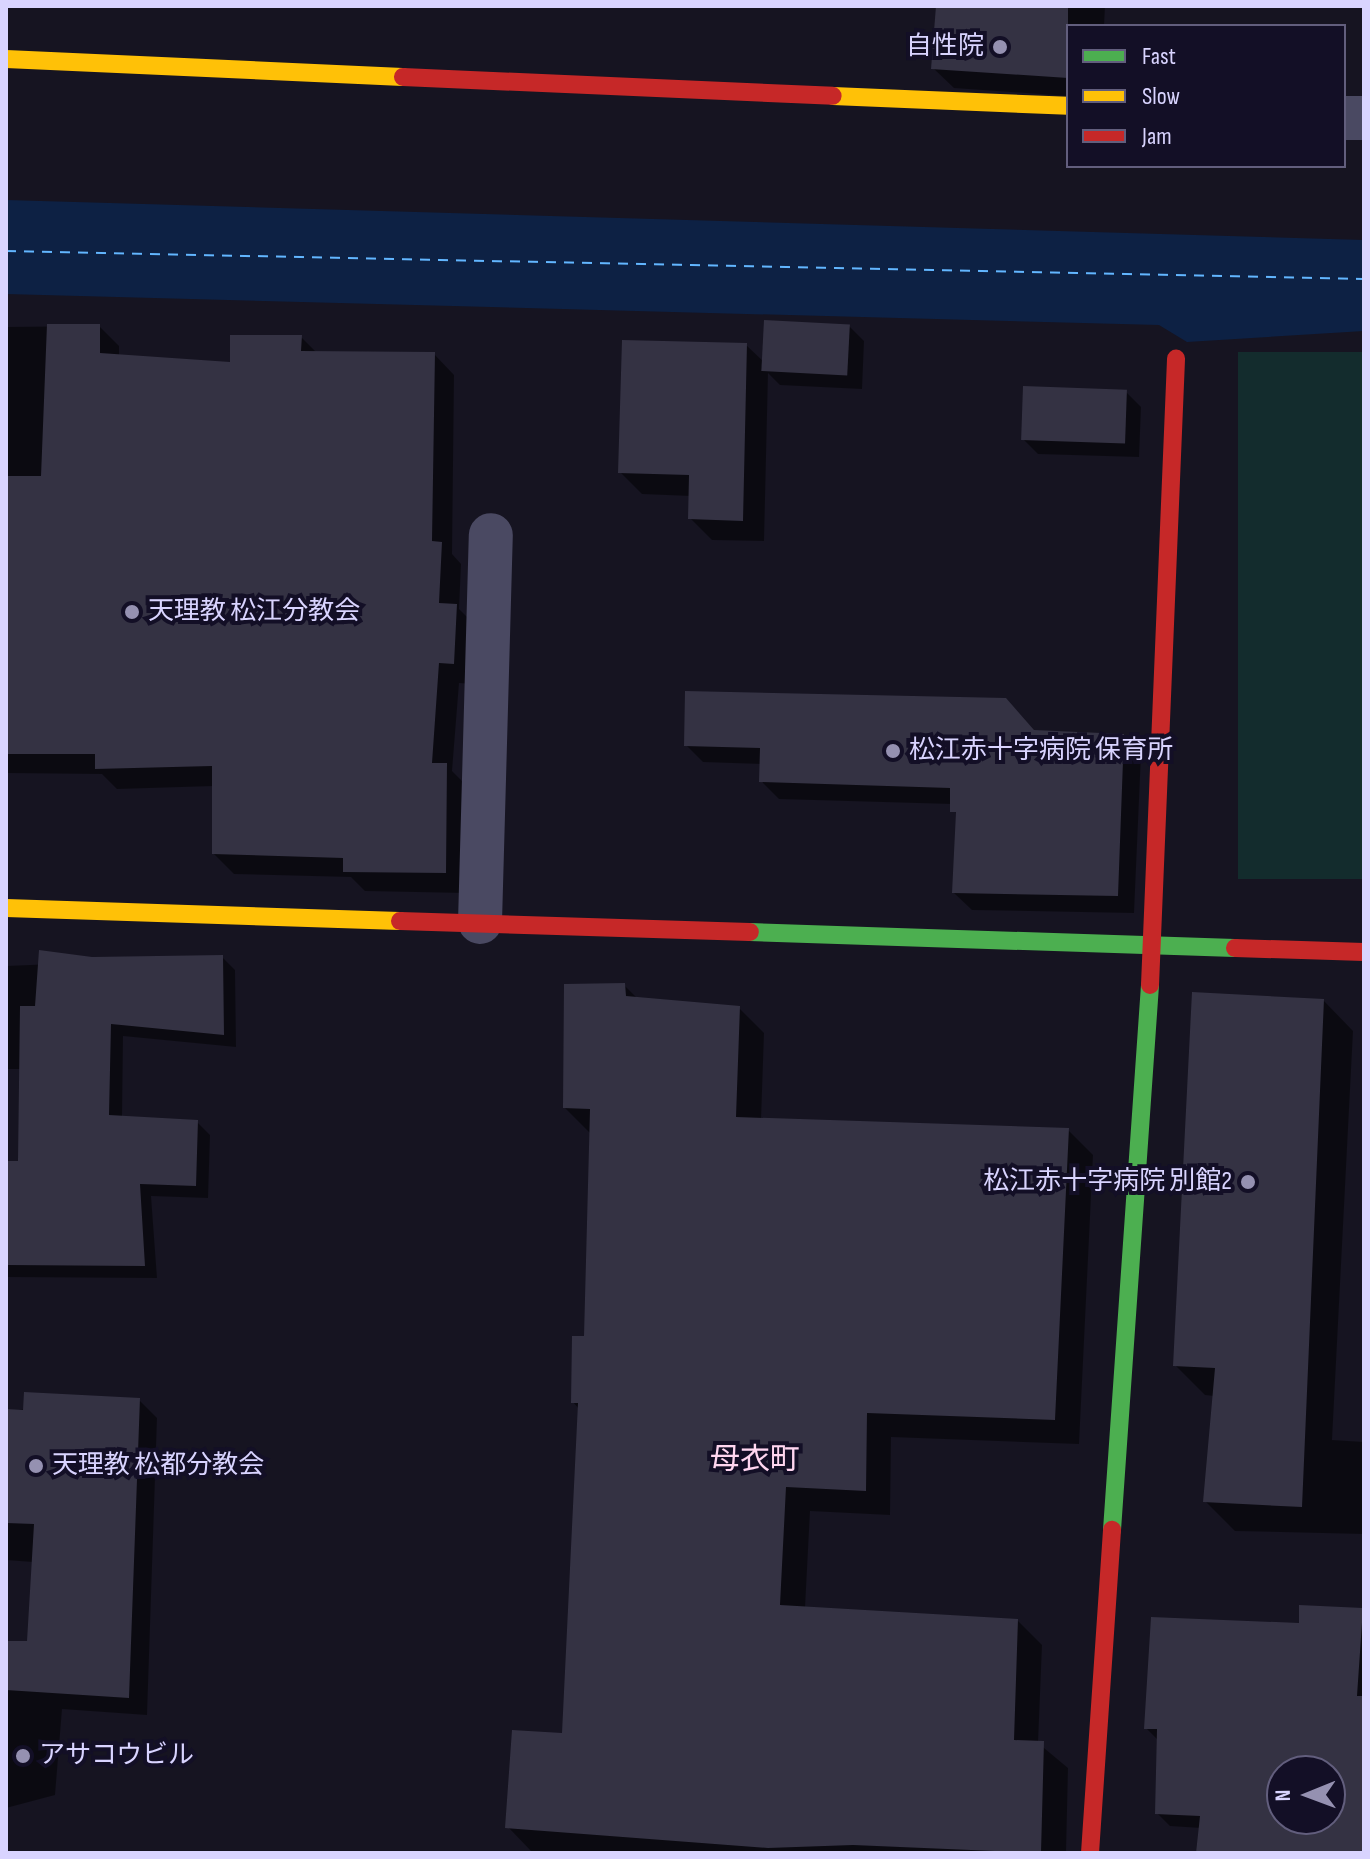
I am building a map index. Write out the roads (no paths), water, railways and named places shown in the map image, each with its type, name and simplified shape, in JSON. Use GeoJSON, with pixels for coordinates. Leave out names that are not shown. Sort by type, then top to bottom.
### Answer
{"type":"FeatureCollection","features":[{"type":"Feature","properties":{"kind":"street"},"geometry":{"type":"LineString","coordinates":[[6,59],[1066,106]]}},
{"type":"Feature","properties":{"kind":"street"},"geometry":{"type":"LineString","coordinates":[[1090,1853],[1153,947],[1176,359]]}},
{"type":"Feature","properties":{"kind":"street"},"geometry":{"type":"LineString","coordinates":[[480,922],[491,535]]}},
{"type":"Feature","properties":{"kind":"street"},"geometry":{"type":"LineString","coordinates":[[6,908],[1364,952]]}},
{"type":"Feature","properties":{"kind":"water"},"geometry":{"type":"Polygon","coordinates":[[[6,200],[1364,240],[1364,331],[1187,342],[1159,325],[6,294],[6,200]]]}},
{"type":"Feature","properties":{"kind":"place","name":"自性院"},"geometry":{"type":"Point","coordinates":[1000,47]}},
{"type":"Feature","properties":{"kind":"place","name":"天理教 松江分教会"},"geometry":{"type":"Point","coordinates":[132,612]}},
{"type":"Feature","properties":{"kind":"place","name":"松江赤十字病院 保育所"},"geometry":{"type":"Point","coordinates":[893,751]}},
{"type":"Feature","properties":{"kind":"place","name":"松江赤十字病院 別館2"},"geometry":{"type":"Point","coordinates":[1248,1182]}},
{"type":"Feature","properties":{"kind":"place","name":"天理教 松都分教会"},"geometry":{"type":"Point","coordinates":[36,1466]}},
{"type":"Feature","properties":{"kind":"place","name":"アサコウビル"},"geometry":{"type":"Point","coordinates":[23,1756]}},
{"type":"Feature","properties":{"kind":"district","name":"母衣町"},"geometry":{"type":"Point","coordinates":[755,1460]}}]}
